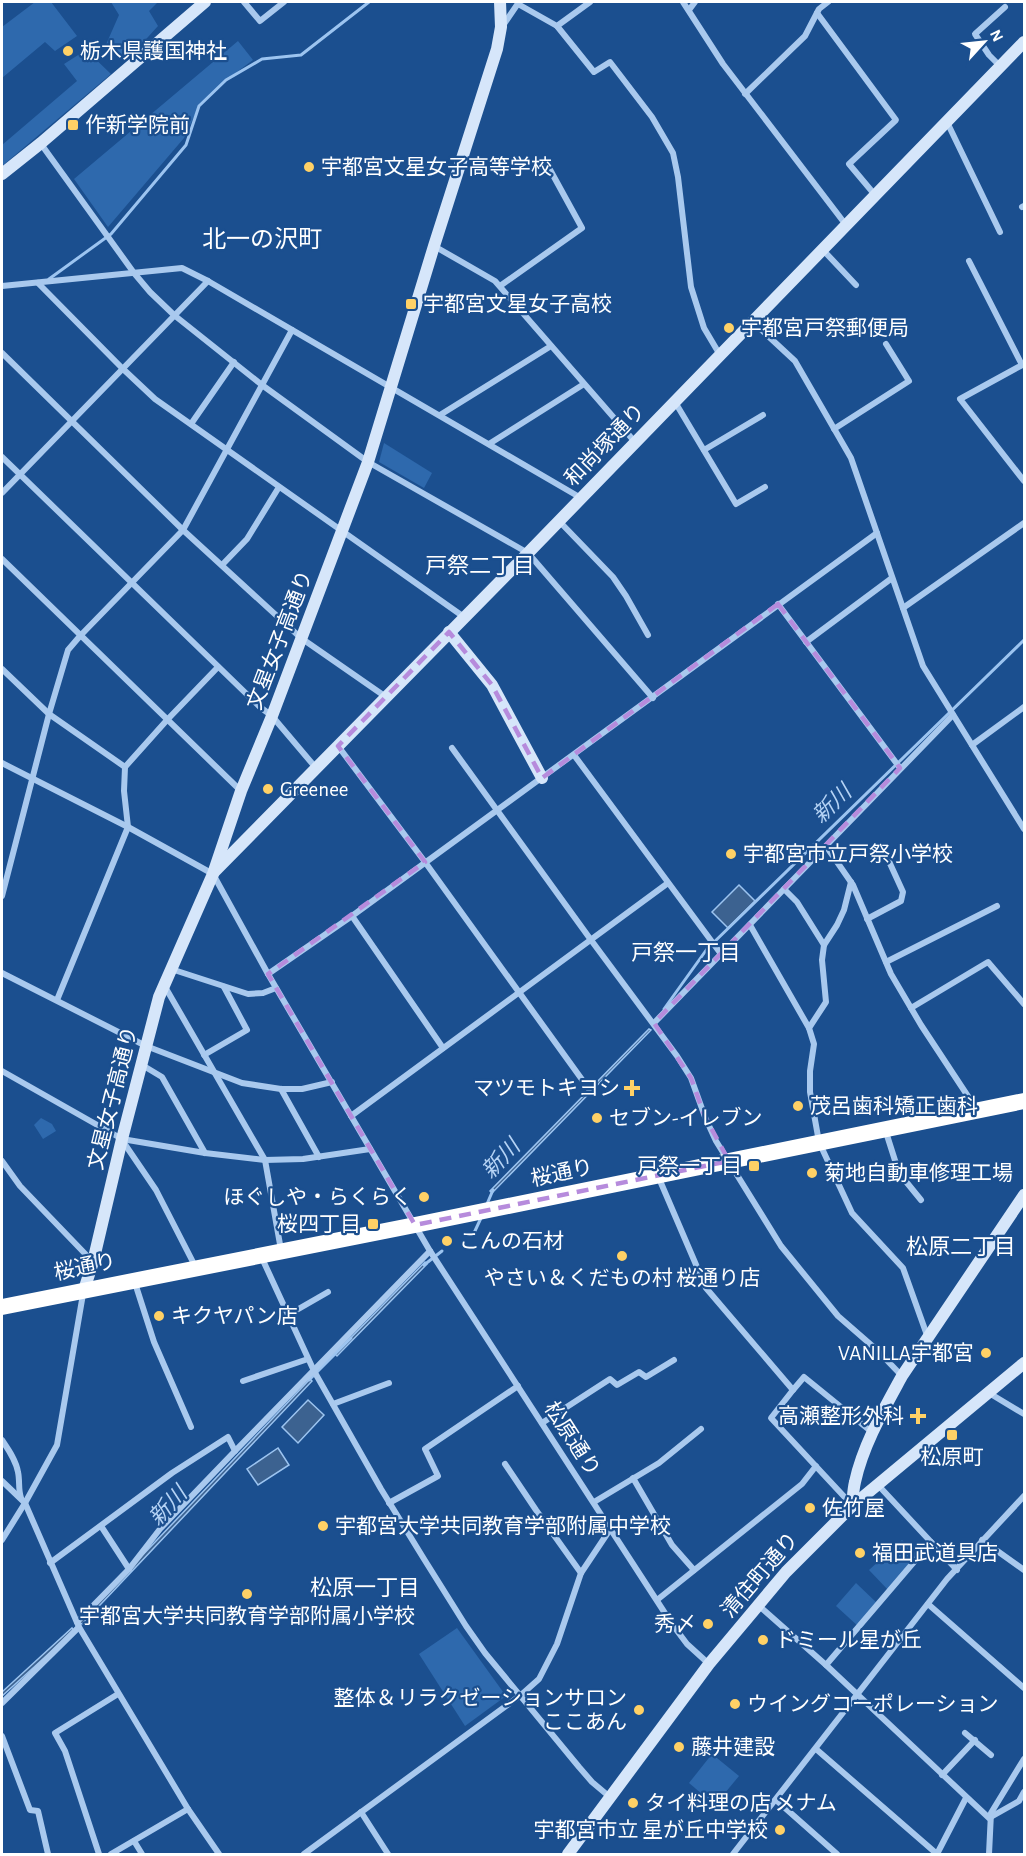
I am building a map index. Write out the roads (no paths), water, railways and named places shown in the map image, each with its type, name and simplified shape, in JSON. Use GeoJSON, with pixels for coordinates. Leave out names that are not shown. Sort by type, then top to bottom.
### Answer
{"type":"FeatureCollection","features":[{"type":"Feature","properties":{"kind":"highway","name":"桜通り"},"geometry":{"type":"LineString","coordinates":[[2,1307],[1024,1101]]}},
{"type":"Feature","properties":{"kind":"street"},"geometry":{"type":"LineString","coordinates":[[2,174],[205,2]]}},
{"type":"Feature","properties":{"kind":"street"},"geometry":{"type":"LineString","coordinates":[[244,2],[260,21],[284,2]]}},
{"type":"Feature","properties":{"kind":"street","name":"文星女子高通り"},"geometry":{"type":"LineString","coordinates":[[84,1290],[93,1262],[154,1014],[164,985],[213,874],[241,791],[272,716],[368,462],[497,49],[501,27],[500,2]]}},
{"type":"Feature","properties":{"kind":"street"},"geometry":{"type":"LineString","coordinates":[[557,26],[590,2]]}},
{"type":"Feature","properties":{"kind":"street"},"geometry":{"type":"LineString","coordinates":[[683,2],[723,64],[846,226]]}},
{"type":"Feature","properties":{"kind":"street"},"geometry":{"type":"LineString","coordinates":[[689,10],[696,2]]}},
{"type":"Feature","properties":{"kind":"street"},"geometry":{"type":"LineString","coordinates":[[745,94],[805,36],[817,13],[828,2]]}},
{"type":"Feature","properties":{"kind":"street"},"geometry":{"type":"LineString","coordinates":[[501,27],[518,3],[557,26],[594,72],[610,62],[652,117],[673,153],[691,287],[704,328],[720,355]]}},
{"type":"Feature","properties":{"kind":"street"},"geometry":{"type":"LineString","coordinates":[[1000,67],[975,34],[1005,7]]}},
{"type":"Feature","properties":{"kind":"street"},"geometry":{"type":"LineString","coordinates":[[817,13],[896,120],[849,164],[875,196]]}},
{"type":"Feature","properties":{"kind":"street","name":"和尚塚通り"},"geometry":{"type":"LineString","coordinates":[[213,874],[528,554],[1024,42]]}},
{"type":"Feature","properties":{"kind":"street"},"geometry":{"type":"LineString","coordinates":[[946,122],[1000,232]]}},
{"type":"Feature","properties":{"kind":"street"},"geometry":{"type":"LineString","coordinates":[[41,143],[134,273],[174,315],[262,385],[368,462],[528,554],[653,698]]}},
{"type":"Feature","properties":{"kind":"street"},"geometry":{"type":"LineString","coordinates":[[500,286],[582,228],[548,166]]}},
{"type":"Feature","properties":{"kind":"street"},"geometry":{"type":"LineString","coordinates":[[434,246],[495,281],[635,442]]}},
{"type":"Feature","properties":{"kind":"street"},"geometry":{"type":"LineString","coordinates":[[823,250],[856,285]]}},
{"type":"Feature","properties":{"kind":"street"},"geometry":{"type":"LineString","coordinates":[[969,261],[1023,365],[960,399],[1024,481]]}},
{"type":"Feature","properties":{"kind":"street"},"geometry":{"type":"LineString","coordinates":[[2,286],[182,268],[581,498]]}},
{"type":"Feature","properties":{"kind":"street"},"geometry":{"type":"LineString","coordinates":[[2,493],[208,281]]}},
{"type":"Feature","properties":{"kind":"street"},"geometry":{"type":"LineString","coordinates":[[38,282],[155,399],[464,617]]}},
{"type":"Feature","properties":{"kind":"street"},"geometry":{"type":"LineString","coordinates":[[753,322],[795,361],[851,458],[924,666],[1024,829]]}},
{"type":"Feature","properties":{"kind":"street"},"geometry":{"type":"LineString","coordinates":[[2,896],[68,650],[183,530],[292,330]]}},
{"type":"Feature","properties":{"kind":"street"},"geometry":{"type":"LineString","coordinates":[[834,429],[909,381],[886,344]]}},
{"type":"Feature","properties":{"kind":"street"},"geometry":{"type":"LineString","coordinates":[[440,415],[551,346]]}},
{"type":"Feature","properties":{"kind":"street"},"geometry":{"type":"LineString","coordinates":[[2,353],[183,530],[302,638],[386,697]]}},
{"type":"Feature","properties":{"kind":"street"},"geometry":{"type":"LineString","coordinates":[[191,424],[234,362]]}},
{"type":"Feature","properties":{"kind":"street"},"geometry":{"type":"LineString","coordinates":[[489,444],[584,384]]}},
{"type":"Feature","properties":{"kind":"street"},"geometry":{"type":"LineString","coordinates":[[675,401],[736,504],[765,487]]}},
{"type":"Feature","properties":{"kind":"street"},"geometry":{"type":"LineString","coordinates":[[704,450],[763,416]]}},
{"type":"Feature","properties":{"kind":"street"},"geometry":{"type":"LineString","coordinates":[[2,457],[131,584],[272,716],[316,768]]}},
{"type":"Feature","properties":{"kind":"street"},"geometry":{"type":"LineString","coordinates":[[222,565],[247,539],[279,487]]}},
{"type":"Feature","properties":{"kind":"street"},"geometry":{"type":"LineString","coordinates":[[559,521],[613,577],[648,635]]}},
{"type":"Feature","properties":{"kind":"street"},"geometry":{"type":"LineString","coordinates":[[903,608],[1024,523]]}},
{"type":"Feature","properties":{"kind":"street"},"geometry":{"type":"LineString","coordinates":[[268,974],[352,916],[877,533]]}},
{"type":"Feature","properties":{"kind":"street"},"geometry":{"type":"LineString","coordinates":[[2,559],[241,791]]}},
{"type":"Feature","properties":{"kind":"street"},"geometry":{"type":"LineString","coordinates":[[806,642],[892,578]]}},
{"type":"Feature","properties":{"kind":"street"},"geometry":{"type":"LineString","coordinates":[[778,604],[900,768]]}},
{"type":"Feature","properties":{"kind":"street"},"geometry":{"type":"LineString","coordinates":[[449,632],[492,685],[542,778]]}},
{"type":"Feature","properties":{"kind":"street"},"geometry":{"type":"LineString","coordinates":[[57,1000],[128,826],[124,791],[125,767],[218,667]]}},
{"type":"Feature","properties":{"kind":"street"},"geometry":{"type":"LineString","coordinates":[[2,669],[49,714],[125,767]]}},
{"type":"Feature","properties":{"kind":"street"},"geometry":{"type":"LineString","coordinates":[[972,745],[1024,707]]}},
{"type":"Feature","properties":{"kind":"street"},"geometry":{"type":"LineString","coordinates":[[654,1023],[953,715]]}},
{"type":"Feature","properties":{"kind":"street"},"geometry":{"type":"LineString","coordinates":[[338,746],[591,1092]]}},
{"type":"Feature","properties":{"kind":"street"},"geometry":{"type":"LineString","coordinates":[[452,748],[654,1023],[691,1078],[716,1141],[780,1246],[838,1316],[877,1350],[902,1376]]}},
{"type":"Feature","properties":{"kind":"street"},"geometry":{"type":"LineString","coordinates":[[573,755],[721,954]]}},
{"type":"Feature","properties":{"kind":"street"},"geometry":{"type":"LineString","coordinates":[[2,763],[128,826],[213,874]]}},
{"type":"Feature","properties":{"kind":"street"},"geometry":{"type":"LineString","coordinates":[[826,846],[850,882],[891,974],[978,1110]]}},
{"type":"Feature","properties":{"kind":"street"},"geometry":{"type":"LineString","coordinates":[[867,919],[901,901],[903,892],[887,857]]}},
{"type":"Feature","properties":{"kind":"street","name":"松原通り"},"geometry":{"type":"LineString","coordinates":[[213,874],[268,974],[430,1251],[657,1600],[687,1644],[709,1664]]}},
{"type":"Feature","properties":{"kind":"street"},"geometry":{"type":"LineString","coordinates":[[809,1028],[826,1002],[822,960],[824,945],[844,909],[850,882]]}},
{"type":"Feature","properties":{"kind":"street"},"geometry":{"type":"LineString","coordinates":[[351,1116],[668,883]]}},
{"type":"Feature","properties":{"kind":"street"},"geometry":{"type":"LineString","coordinates":[[784,889],[797,902],[824,945]]}},
{"type":"Feature","properties":{"kind":"street"},"geometry":{"type":"LineString","coordinates":[[886,962],[997,906]]}},
{"type":"Feature","properties":{"kind":"street"},"geometry":{"type":"LineString","coordinates":[[352,916],[442,1048]]}},
{"type":"Feature","properties":{"kind":"street"},"geometry":{"type":"LineString","coordinates":[[750,925],[809,1028],[814,1044],[810,1092],[819,1142],[852,1214],[903,1268],[928,1338]]}},
{"type":"Feature","properties":{"kind":"street"},"geometry":{"type":"LineString","coordinates":[[911,1008],[988,962],[1024,1004]]}},
{"type":"Feature","properties":{"kind":"street"},"geometry":{"type":"LineString","coordinates":[[171,969],[248,994],[263,993],[276,987]]}},
{"type":"Feature","properties":{"kind":"street"},"geometry":{"type":"LineString","coordinates":[[2,973],[146,1046],[242,1083],[281,1089],[302,1089],[332,1082]]}},
{"type":"Feature","properties":{"kind":"street"},"geometry":{"type":"LineString","coordinates":[[164,985],[265,1160],[281,1252]]}},
{"type":"Feature","properties":{"kind":"street"},"geometry":{"type":"LineString","coordinates":[[204,1055],[247,1030],[224,986]]}},
{"type":"Feature","properties":{"kind":"street"},"geometry":{"type":"LineString","coordinates":[[141,1064],[162,1077],[205,1153]]}},
{"type":"Feature","properties":{"kind":"street"},"geometry":{"type":"LineString","coordinates":[[2,1071],[122,1139],[265,1160],[303,1159],[370,1149]]}},
{"type":"Feature","properties":{"kind":"street"},"geometry":{"type":"LineString","coordinates":[[281,1089],[319,1157]]}},
{"type":"Feature","properties":{"kind":"street"},"geometry":{"type":"LineString","coordinates":[[885,1129],[899,1173],[921,1200]]}},
{"type":"Feature","properties":{"kind":"street"},"geometry":{"type":"LineString","coordinates":[[122,1139],[156,1190],[196,1268]]}},
{"type":"Feature","properties":{"kind":"street"},"geometry":{"type":"LineString","coordinates":[[2,1161],[20,1186],[93,1262]]}},
{"type":"Feature","properties":{"kind":"street"},"geometry":{"type":"LineString","coordinates":[[657,1176],[706,1288],[793,1390]]}},
{"type":"Feature","properties":{"kind":"street"},"geometry":{"type":"LineString","coordinates":[[852,1506],[855,1483],[873,1433],[902,1376],[1024,1195]]}},
{"type":"Feature","properties":{"kind":"street"},"geometry":{"type":"LineString","coordinates":[[2,1703],[129,1569],[160,1529],[430,1251]]}},
{"type":"Feature","properties":{"kind":"street"},"geometry":{"type":"LineString","coordinates":[[261,1256],[314,1371],[389,1503],[466,1626],[485,1653],[579,1767],[611,1798]]}},
{"type":"Feature","properties":{"kind":"street"},"geometry":{"type":"LineString","coordinates":[[134,1280],[154,1342],[191,1427]]}},
{"type":"Feature","properties":{"kind":"street"},"geometry":{"type":"LineString","coordinates":[[2,1540],[57,1445],[84,1290]]}},
{"type":"Feature","properties":{"kind":"street"},"geometry":{"type":"LineString","coordinates":[[288,1315],[328,1292]]}},
{"type":"Feature","properties":{"kind":"street"},"geometry":{"type":"LineString","coordinates":[[243,1381],[308,1359]]}},
{"type":"Feature","properties":{"kind":"street"},"geometry":{"type":"LineString","coordinates":[[542,1423],[610,1379],[617,1384],[639,1372],[646,1377],[674,1360]]}},
{"type":"Feature","properties":{"kind":"street","name":"清住町通り"},"geometry":{"type":"LineString","coordinates":[[573,1852],[709,1664],[793,1565],[852,1506],[1024,1363]]}},
{"type":"Feature","properties":{"kind":"street"},"geometry":{"type":"LineString","coordinates":[[852,1506],[771,1418],[804,1377],[873,1433]]}},
{"type":"Feature","properties":{"kind":"street"},"geometry":{"type":"LineString","coordinates":[[333,1404],[389,1383]]}},
{"type":"Feature","properties":{"kind":"street"},"geometry":{"type":"LineString","coordinates":[[389,1503],[438,1476],[425,1449],[518,1386]]}},
{"type":"Feature","properties":{"kind":"street"},"geometry":{"type":"LineString","coordinates":[[989,1393],[1024,1414]]}},
{"type":"Feature","properties":{"kind":"street"},"geometry":{"type":"LineString","coordinates":[[594,1502],[659,1463],[700,1429]]}},
{"type":"Feature","properties":{"kind":"street"},"geometry":{"type":"LineString","coordinates":[[50,1563],[172,1473],[228,1437],[235,1451]]}},
{"type":"Feature","properties":{"kind":"street"},"geometry":{"type":"LineString","coordinates":[[2,1440],[15,1461],[19,1472],[19,1490],[78,1624],[188,1809],[219,1854]]}},
{"type":"Feature","properties":{"kind":"street"},"geometry":{"type":"LineString","coordinates":[[505,1464],[581,1573]]}},
{"type":"Feature","properties":{"kind":"street"},"geometry":{"type":"LineString","coordinates":[[657,1600],[802,1484],[816,1466]]}},
{"type":"Feature","properties":{"kind":"street"},"geometry":{"type":"LineString","coordinates":[[633,1479],[672,1545],[694,1570]]}},
{"type":"Feature","properties":{"kind":"street"},"geometry":{"type":"LineString","coordinates":[[2,1483],[25,1503]]}},
{"type":"Feature","properties":{"kind":"street"},"geometry":{"type":"LineString","coordinates":[[878,1485],[957,1570]]}},
{"type":"Feature","properties":{"kind":"street"},"geometry":{"type":"LineString","coordinates":[[733,1854],[946,1580],[1024,1496]]}},
{"type":"Feature","properties":{"kind":"street"},"geometry":{"type":"LineString","coordinates":[[100,1526],[129,1569]]}},
{"type":"Feature","properties":{"kind":"street"},"geometry":{"type":"LineString","coordinates":[[304,1854],[521,1695],[539,1679],[557,1644],[581,1573],[611,1528]]}},
{"type":"Feature","properties":{"kind":"street"},"geometry":{"type":"LineString","coordinates":[[982,1540],[1024,1570]]}},
{"type":"Feature","properties":{"kind":"street"},"geometry":{"type":"LineString","coordinates":[[826,1665],[931,1542]]}},
{"type":"Feature","properties":{"kind":"street"},"geometry":{"type":"LineString","coordinates":[[928,1604],[1024,1688]]}},
{"type":"Feature","properties":{"kind":"street"},"geometry":{"type":"LineString","coordinates":[[757,1605],[826,1665],[989,1818]]}},
{"type":"Feature","properties":{"kind":"street"},"geometry":{"type":"LineString","coordinates":[[99,1854],[65,1751],[56,1733],[118,1694]]}},
{"type":"Feature","properties":{"kind":"street"},"geometry":{"type":"LineString","coordinates":[[965,1732],[991,1755]]}},
{"type":"Feature","properties":{"kind":"street"},"geometry":{"type":"LineString","coordinates":[[2,1736],[30,1810],[38,1811],[48,1854]]}},
{"type":"Feature","properties":{"kind":"street"},"geometry":{"type":"LineString","coordinates":[[942,1775],[975,1740]]}},
{"type":"Feature","properties":{"kind":"street"},"geometry":{"type":"LineString","coordinates":[[816,1749],[937,1854],[966,1798]]}},
{"type":"Feature","properties":{"kind":"street"},"geometry":{"type":"LineString","coordinates":[[989,1854],[989,1818],[1024,1759]]}},
{"type":"Feature","properties":{"kind":"street"},"geometry":{"type":"LineString","coordinates":[[989,1818],[1022,1803],[1024,1792]]}},
{"type":"Feature","properties":{"kind":"street"},"geometry":{"type":"LineString","coordinates":[[776,1800],[837,1854]]}},
{"type":"Feature","properties":{"kind":"street"},"geometry":{"type":"LineString","coordinates":[[111,1854],[188,1809]]}},
{"type":"Feature","properties":{"kind":"street"},"geometry":{"type":"LineString","coordinates":[[361,1812],[388,1854]]}},
{"type":"Feature","properties":{"kind":"street"},"geometry":{"type":"LineString","coordinates":[[134,1841],[142,1854]]}},
{"type":"Feature","properties":{"kind":"waterway"},"geometry":{"type":"LineString","coordinates":[[49,279],[111,234],[186,145],[199,106],[226,80],[262,59],[301,55],[369,2]]}},
{"type":"Feature","properties":{"kind":"waterway","name":"新川"},"geometry":{"type":"LineString","coordinates":[[664,1009],[707,949],[1024,640]]}},
{"type":"Feature","properties":{"kind":"waterway","name":"新川"},"geometry":{"type":"LineString","coordinates":[[487,1204],[493,1190]]}},
{"type":"Feature","properties":{"kind":"waterway","name":"新川"},"geometry":{"type":"LineString","coordinates":[[474,1233],[481,1218]]}},
{"type":"Feature","properties":{"kind":"waterway","name":"新川"},"geometry":{"type":"LineString","coordinates":[[424,1265],[442,1251]]}},
{"type":"Feature","properties":{"kind":"waterway","name":"新川"},"geometry":{"type":"LineString","coordinates":[[309,1380],[351,1338]]}},
{"type":"Feature","properties":{"kind":"place","name":"栃木県護国神社"},"geometry":{"type":"Point","coordinates":[68,51]}},
{"type":"Feature","properties":{"kind":"place","name":"作新学院前"},"geometry":{"type":"Point","coordinates":[73,125]}},
{"type":"Feature","properties":{"kind":"place","name":"宇都宮文星女子高等学校"},"geometry":{"type":"Point","coordinates":[309,167]}},
{"type":"Feature","properties":{"kind":"place","name":"宇都宮文星女子高校"},"geometry":{"type":"Point","coordinates":[411,304]}},
{"type":"Feature","properties":{"kind":"place","name":"宇都宮戸祭郵便局"},"geometry":{"type":"Point","coordinates":[729,328]}},
{"type":"Feature","properties":{"kind":"place","name":"Greenee"},"geometry":{"type":"Point","coordinates":[268,789]}},
{"type":"Feature","properties":{"kind":"place","name":"宇都宮市立戸祭小学校"},"geometry":{"type":"Point","coordinates":[731,854]}},
{"type":"Feature","properties":{"kind":"place","name":"マツモトキヨシ"},"geometry":{"type":"Point","coordinates":[632,1088]}},
{"type":"Feature","properties":{"kind":"place","name":"茂呂歯科矯正歯科"},"geometry":{"type":"Point","coordinates":[798,1106]}},
{"type":"Feature","properties":{"kind":"place","name":"セブン-イレブン"},"geometry":{"type":"Point","coordinates":[597,1118]}},
{"type":"Feature","properties":{"kind":"place","name":"戸祭一丁目"},"geometry":{"type":"Point","coordinates":[754,1166]}},
{"type":"Feature","properties":{"kind":"place","name":"菊地自動車修理工場"},"geometry":{"type":"Point","coordinates":[812,1173]}},
{"type":"Feature","properties":{"kind":"place","name":"ほぐしや・らくらく"},"geometry":{"type":"Point","coordinates":[424,1197]}},
{"type":"Feature","properties":{"kind":"place","name":"桜四丁目"},"geometry":{"type":"Point","coordinates":[373,1224]}},
{"type":"Feature","properties":{"kind":"place","name":"こんの石材"},"geometry":{"type":"Point","coordinates":[447,1241]}},
{"type":"Feature","properties":{"kind":"place","name":"やさい＆くだもの村 桜通り店"},"geometry":{"type":"Point","coordinates":[622,1256]}},
{"type":"Feature","properties":{"kind":"place","name":"キクヤパン店"},"geometry":{"type":"Point","coordinates":[159,1316]}},
{"type":"Feature","properties":{"kind":"place","name":"VANILLA宇都宮"},"geometry":{"type":"Point","coordinates":[986,1353]}},
{"type":"Feature","properties":{"kind":"place","name":"高瀬整形外科"},"geometry":{"type":"Point","coordinates":[918,1416]}},
{"type":"Feature","properties":{"kind":"place","name":"松原町"},"geometry":{"type":"Point","coordinates":[952,1435]}},
{"type":"Feature","properties":{"kind":"place","name":"佐竹屋"},"geometry":{"type":"Point","coordinates":[810,1508]}},
{"type":"Feature","properties":{"kind":"place","name":"宇都宮大学共同教育学部附属中学校"},"geometry":{"type":"Point","coordinates":[323,1526]}},
{"type":"Feature","properties":{"kind":"place","name":"福田武道具店"},"geometry":{"type":"Point","coordinates":[860,1553]}},
{"type":"Feature","properties":{"kind":"place","name":"宇都宮大学共同教育学部附属小学校"},"geometry":{"type":"Point","coordinates":[247,1594]}},
{"type":"Feature","properties":{"kind":"place","name":"秀〆"},"geometry":{"type":"Point","coordinates":[708,1624]}},
{"type":"Feature","properties":{"kind":"place","name":"ドミール星が丘"},"geometry":{"type":"Point","coordinates":[763,1640]}},
{"type":"Feature","properties":{"kind":"place","name":"ウイングコーポレーション"},"geometry":{"type":"Point","coordinates":[735,1704]}},
{"type":"Feature","properties":{"kind":"place","name":"整体＆リラクゼーションサロン ここあん"},"geometry":{"type":"Point","coordinates":[639,1710]}},
{"type":"Feature","properties":{"kind":"place","name":"藤井建設"},"geometry":{"type":"Point","coordinates":[679,1747]}},
{"type":"Feature","properties":{"kind":"place","name":"タイ料理の店 メナム"},"geometry":{"type":"Point","coordinates":[633,1803]}},
{"type":"Feature","properties":{"kind":"place","name":"宇都宮市立 星が丘中学校"},"geometry":{"type":"Point","coordinates":[780,1830]}},
{"type":"Feature","properties":{"kind":"district","name":"北一の沢町"},"geometry":{"type":"Point","coordinates":[262,240]}},
{"type":"Feature","properties":{"kind":"district","name":"戸祭二丁目"},"geometry":{"type":"Point","coordinates":[480,566]}},
{"type":"Feature","properties":{"kind":"district","name":"戸祭一丁目"},"geometry":{"type":"Point","coordinates":[686,953]}},
{"type":"Feature","properties":{"kind":"district","name":"松原二丁目"},"geometry":{"type":"Point","coordinates":[961,1247]}},
{"type":"Feature","properties":{"kind":"district","name":"松原一丁目"},"geometry":{"type":"Point","coordinates":[365,1588]}}]}
